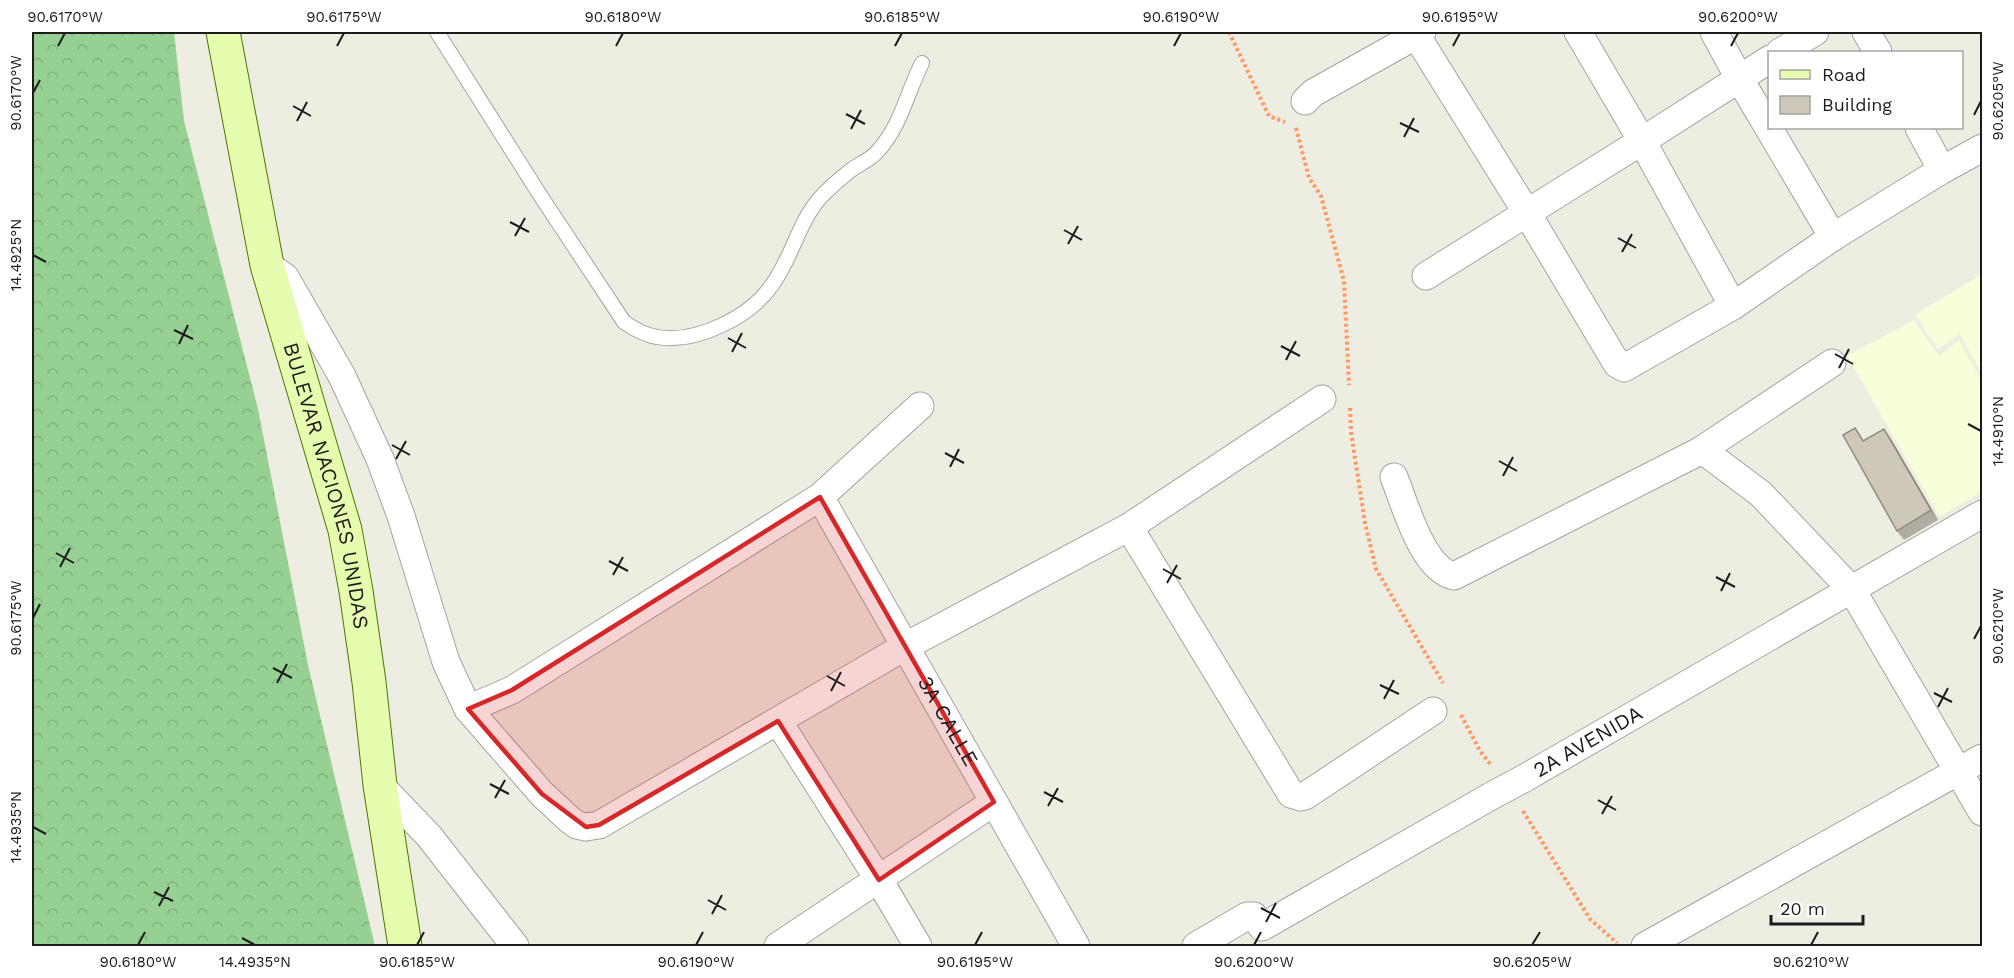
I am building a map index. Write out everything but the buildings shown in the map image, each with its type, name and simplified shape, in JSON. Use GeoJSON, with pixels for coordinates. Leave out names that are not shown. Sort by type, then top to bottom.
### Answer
{"type":"FeatureCollection","features":[{"type":"Feature","properties":{"kind":"main road","name":"BULEVAR NACIONES UNIDAS"},"geometry":{"type":"LineString","coordinates":[[223,32],[267,265],[345,530],[369,682],[380,785],[405,946]]}},
{"type":"Feature","properties":{"kind":"street"},"geometry":{"type":"LineString","coordinates":[[1578,32],[1642,141],[1733,306]]}},
{"type":"Feature","properties":{"kind":"street"},"geometry":{"type":"LineString","coordinates":[[1714,32],[1768,127]]}},
{"type":"Feature","properties":{"kind":"street"},"geometry":{"type":"LineString","coordinates":[[1782,51],[1815,32]]}},
{"type":"Feature","properties":{"kind":"street"},"geometry":{"type":"LineString","coordinates":[[1866,32],[1877,51]]}},
{"type":"Feature","properties":{"kind":"street"},"geometry":{"type":"LineString","coordinates":[[1305,101],[1313,93],[1419,33],[1620,367],[1627,367],[1733,306],[1833,237],[1942,170],[1983,148]]}},
{"type":"Feature","properties":{"kind":"street"},"geometry":{"type":"LineString","coordinates":[[1426,276],[1768,60]]}},
{"type":"Feature","properties":{"kind":"street"},"geometry":{"type":"LineString","coordinates":[[1769,129],[1833,237]]}},
{"type":"Feature","properties":{"kind":"street"},"geometry":{"type":"LineString","coordinates":[[1920,129],[1942,170]]}},
{"type":"Feature","properties":{"kind":"street"},"geometry":{"type":"LineString","coordinates":[[267,265],[285,277],[342,376],[380,459],[402,516],[446,662],[468,709],[542,794],[570,820],[586,827],[600,825],[906,646],[1129,527],[1322,399]]}},
{"type":"Feature","properties":{"kind":"street"},"geometry":{"type":"LineString","coordinates":[[1394,477],[1419,542],[1442,571],[1454,576],[1700,451],[1832,363]]}},
{"type":"Feature","properties":{"kind":"street"},"geometry":{"type":"LineString","coordinates":[[468,709],[512,690],[820,497],[921,406]]}},
{"type":"Feature","properties":{"kind":"street"},"geometry":{"type":"LineString","coordinates":[[1700,451],[1726,466],[1761,494],[1852,590],[1983,812]]}},
{"type":"Feature","properties":{"kind":"street","name":"3A CALLE"},"geometry":{"type":"LineString","coordinates":[[820,497],[1076,946]]}},
{"type":"Feature","properties":{"kind":"street","name":"2A AVENIDA"},"geometry":{"type":"LineString","coordinates":[[1196,946],[1247,916],[1254,916],[1267,937],[1493,795],[1983,514]]}},
{"type":"Feature","properties":{"kind":"street"},"geometry":{"type":"LineString","coordinates":[[1129,527],[1291,794],[1301,798],[1305,796],[1433,711]]}},
{"type":"Feature","properties":{"kind":"street"},"geometry":{"type":"LineString","coordinates":[[777,721],[879,880],[918,946]]}},
{"type":"Feature","properties":{"kind":"street"},"geometry":{"type":"LineString","coordinates":[[1645,946],[1983,758]]}},
{"type":"Feature","properties":{"kind":"street"},"geometry":{"type":"LineString","coordinates":[[380,785],[429,836],[515,946]]}},
{"type":"Feature","properties":{"kind":"street"},"geometry":{"type":"LineString","coordinates":[[778,946],[994,802]]}},
{"type":"Feature","properties":{"kind":"lane"},"geometry":{"type":"LineString","coordinates":[[437,32],[624,322],[636,330],[657,337],[699,334],[738,316],[756,304],[773,285],[805,220],[820,197],[851,170],[875,154],[891,135],[900,119],[922,63]]}},
{"type":"Feature","properties":{"kind":"highlighted area"},"geometry":{"type":"Polygon","coordinates":[[[820,497],[994,802],[879,880],[778,721],[599,825],[586,827],[542,794],[468,709],[512,690],[820,497]]]}},
{"type":"Feature","properties":{"kind":"shaded area"},"geometry":{"type":"Polygon","coordinates":[[[1982,274],[1982,375],[1960,334],[1938,349],[1915,315],[1982,274]]]}},
{"type":"Feature","properties":{"kind":"shaded area"},"geometry":{"type":"Polygon","coordinates":[[[1914,320],[1939,356],[1959,340],[1982,381],[1982,491],[1940,517],[1847,356],[1914,320]]]}},
{"type":"Feature","properties":{"kind":"green space"},"geometry":{"type":"Polygon","coordinates":[[[32,32],[174,32],[184,121],[258,409],[308,665],[375,946],[32,946],[32,32]]]}}]}
